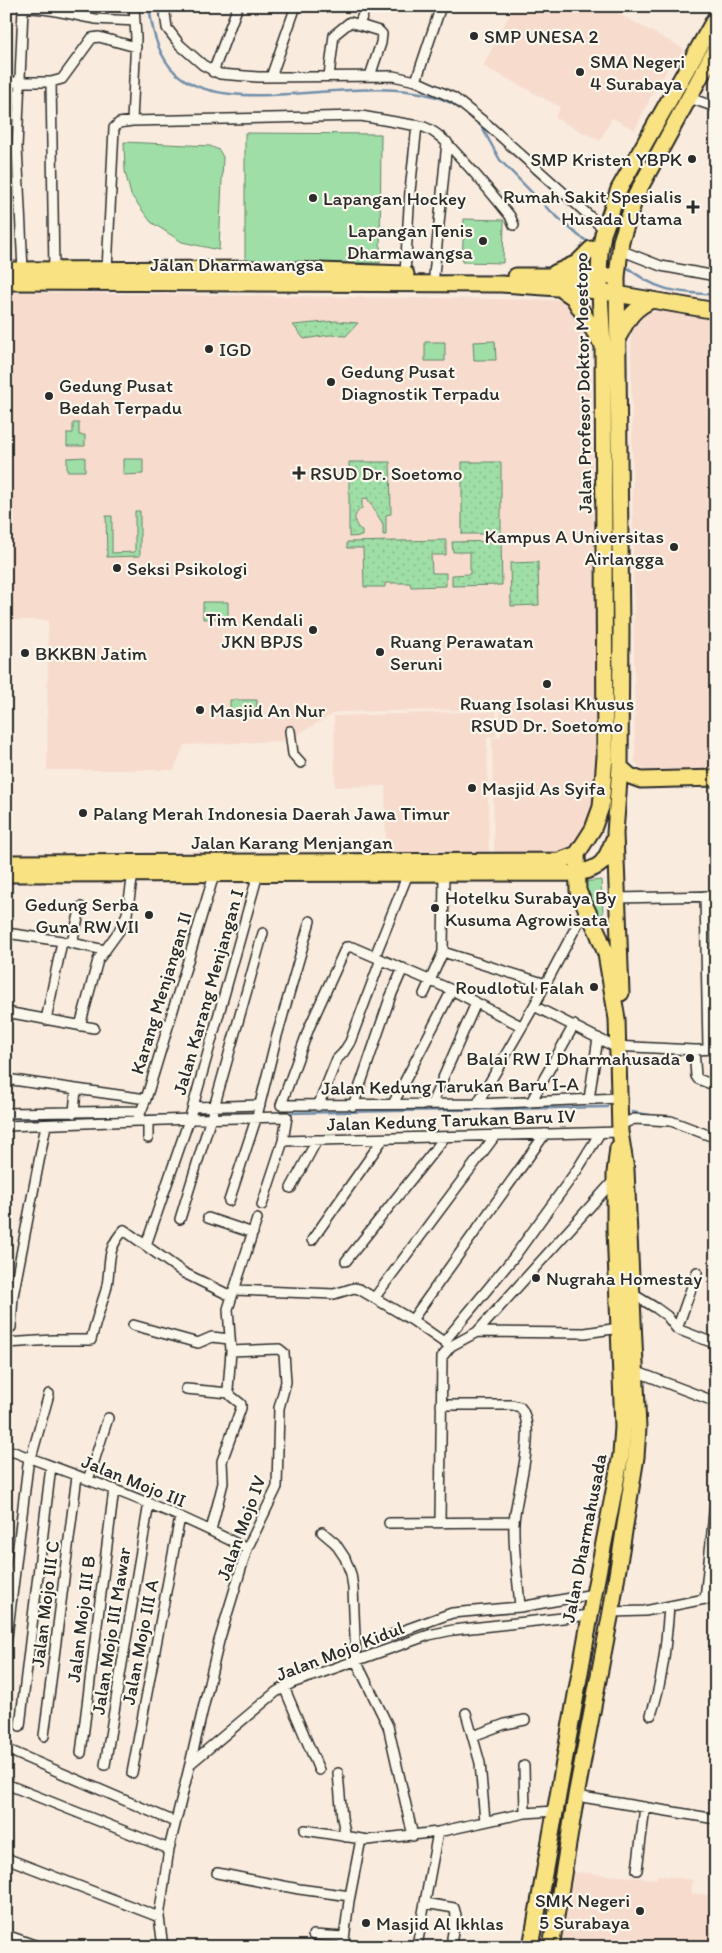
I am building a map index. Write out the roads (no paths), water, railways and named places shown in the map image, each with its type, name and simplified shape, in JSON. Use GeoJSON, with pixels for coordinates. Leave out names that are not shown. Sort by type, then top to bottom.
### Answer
{"type":"FeatureCollection","features":[{"type":"Feature","properties":{"kind":"main road","name":"Jalan Profesor Doktor Moestopo"},"geometry":{"type":"LineString","coordinates":[[615,833],[620,767],[619,337],[617,294],[608,253],[620,189],[716,17]]}},
{"type":"Feature","properties":{"kind":"main road","name":"Jalan Profesor Doktor Moestopo"},"geometry":{"type":"LineString","coordinates":[[577,854],[593,829],[600,807],[605,756],[603,347],[599,275],[636,194],[716,48]]}},
{"type":"Feature","properties":{"kind":"main road","name":"Jalan Dharmawangsa"},"geometry":{"type":"LineString","coordinates":[[6,282],[140,277],[405,274],[547,277],[599,275],[608,253]]}},
{"type":"Feature","properties":{"kind":"main road"},"geometry":{"type":"LineString","coordinates":[[547,277],[577,263],[608,253],[652,300],[641,304],[631,314],[619,337]]}},
{"type":"Feature","properties":{"kind":"main road","name":"Jalan Dharmawangsa"},"geometry":{"type":"LineString","coordinates":[[6,270],[107,270],[140,277]]}},
{"type":"Feature","properties":{"kind":"main road","name":"Jalan Dharmawangsa"},"geometry":{"type":"LineString","coordinates":[[262,276],[501,284],[600,291],[716,311]]}},
{"type":"Feature","properties":{"kind":"main road"},"geometry":{"type":"LineString","coordinates":[[561,289],[573,297],[603,347]]}},
{"type":"Feature","properties":{"kind":"main road"},"geometry":{"type":"LineString","coordinates":[[620,767],[630,776],[640,780],[716,778]]}},
{"type":"Feature","properties":{"kind":"main road","name":"Jalan Karang Menjangan"},"geometry":{"type":"LineString","coordinates":[[6,874],[133,873],[184,868],[214,875],[578,873],[594,870],[600,866],[604,861],[615,833]]}},
{"type":"Feature","properties":{"kind":"main road","name":"Jalan Dharmahusada"},"geometry":{"type":"LineString","coordinates":[[615,833],[621,992],[617,1019]]}},
{"type":"Feature","properties":{"kind":"main road"},"geometry":{"type":"LineString","coordinates":[[577,854],[578,891]]}},
{"type":"Feature","properties":{"kind":"main road","name":"Jalan Karang Menjangan"},"geometry":{"type":"LineString","coordinates":[[6,863],[184,868],[559,861],[577,854]]}},
{"type":"Feature","properties":{"kind":"main road"},"geometry":{"type":"LineString","coordinates":[[540,874],[560,880],[578,891]]}},
{"type":"Feature","properties":{"kind":"main road","name":"Jalan Dharmahusada"},"geometry":{"type":"LineString","coordinates":[[551,1947],[576,1796],[611,1612],[636,1457],[638,1428],[635,1371],[624,1325],[631,1293],[626,1170],[620,1128],[617,1019],[606,954],[578,891]]}},
{"type":"Feature","properties":{"kind":"main road","name":"Jalan Dharmahusada"},"geometry":{"type":"LineString","coordinates":[[530,1947],[621,1455],[624,1325],[615,1179],[620,1128]]}},
{"type":"Feature","properties":{"kind":"main road"},"geometry":{"type":"LineString","coordinates":[[610,1514],[617,1520],[626,1518]]}},
{"type":"Feature","properties":{"kind":"main road"},"geometry":{"type":"LineString","coordinates":[[606,1534],[614,1532],[623,1535]]}},
{"type":"Feature","properties":{"kind":"street"},"geometry":{"type":"LineString","coordinates":[[132,121],[136,47],[134,6]]}},
{"type":"Feature","properties":{"kind":"street"},"geometry":{"type":"LineString","coordinates":[[164,6],[168,28],[173,37],[213,72],[225,75],[271,77],[393,76],[416,81],[454,98],[488,126],[608,253],[661,266],[716,276]]}},
{"type":"Feature","properties":{"kind":"street"},"geometry":{"type":"LineString","coordinates":[[213,72],[238,6]]}},
{"type":"Feature","properties":{"kind":"street"},"geometry":{"type":"LineString","coordinates":[[271,77],[296,6]]}},
{"type":"Feature","properties":{"kind":"street"},"geometry":{"type":"LineString","coordinates":[[358,25],[366,6]]}},
{"type":"Feature","properties":{"kind":"street"},"geometry":{"type":"LineString","coordinates":[[416,81],[441,6]]}},
{"type":"Feature","properties":{"kind":"street"},"geometry":{"type":"LineString","coordinates":[[23,270],[17,147],[24,8],[44,9],[95,19],[135,21]]}},
{"type":"Feature","properties":{"kind":"street"},"geometry":{"type":"LineString","coordinates":[[329,76],[335,33],[348,22],[379,31],[382,34],[381,43],[370,76]]}},
{"type":"Feature","properties":{"kind":"street"},"geometry":{"type":"LineString","coordinates":[[6,82],[51,82],[65,76],[92,38],[99,37],[136,47]]}},
{"type":"Feature","properties":{"kind":"street"},"geometry":{"type":"LineString","coordinates":[[51,82],[54,270]]}},
{"type":"Feature","properties":{"kind":"street"},"geometry":{"type":"LineString","coordinates":[[689,98],[716,107]]}},
{"type":"Feature","properties":{"kind":"street"},"geometry":{"type":"LineString","coordinates":[[107,270],[110,164],[114,128],[119,123],[132,121],[361,116],[417,125],[432,130],[446,142],[485,185],[510,216],[514,225]]}},
{"type":"Feature","properties":{"kind":"street"},"geometry":{"type":"LineString","coordinates":[[405,274],[410,191],[417,125]]}},
{"type":"Feature","properties":{"kind":"street"},"geometry":{"type":"LineString","coordinates":[[434,275],[446,142]]}},
{"type":"Feature","properties":{"kind":"street"},"geometry":{"type":"LineString","coordinates":[[290,731],[293,754],[301,763]]}},
{"type":"Feature","properties":{"kind":"street"},"geometry":{"type":"LineString","coordinates":[[80,1026],[96,965],[119,931],[127,914],[133,873]]}},
{"type":"Feature","properties":{"kind":"street","name":"Jalan Karang Menjangan I"},"geometry":{"type":"LineString","coordinates":[[146,1246],[191,1113],[258,874]]}},
{"type":"Feature","properties":{"kind":"street"},"geometry":{"type":"LineString","coordinates":[[318,1106],[337,1059],[350,1042],[408,874]]}},
{"type":"Feature","properties":{"kind":"street"},"geometry":{"type":"LineString","coordinates":[[424,994],[443,952],[444,874]]}},
{"type":"Feature","properties":{"kind":"street","name":"Karang Menjangan II"},"geometry":{"type":"LineString","coordinates":[[139,1116],[146,1099],[214,875]]}},
{"type":"Feature","properties":{"kind":"street"},"geometry":{"type":"LineString","coordinates":[[534,1006],[618,1047],[712,1049],[705,896]]}},
{"type":"Feature","properties":{"kind":"street"},"geometry":{"type":"LineString","coordinates":[[616,898],[716,896]]}},
{"type":"Feature","properties":{"kind":"street"},"geometry":{"type":"LineString","coordinates":[[46,1020],[66,942],[81,907]]}},
{"type":"Feature","properties":{"kind":"street"},"geometry":{"type":"LineString","coordinates":[[478,1104],[534,1006],[586,908]]}},
{"type":"Feature","properties":{"kind":"street"},"geometry":{"type":"LineString","coordinates":[[229,1200],[258,1112],[276,1039],[310,921]]}},
{"type":"Feature","properties":{"kind":"street"},"geometry":{"type":"LineString","coordinates":[[6,933],[105,950]]}},
{"type":"Feature","properties":{"kind":"street"},"geometry":{"type":"LineString","coordinates":[[180,1219],[213,1113],[263,934]]}},
{"type":"Feature","properties":{"kind":"street"},"geometry":{"type":"LineString","coordinates":[[262,1205],[283,1141],[286,1110],[284,1092],[309,1028],[344,948],[352,947],[403,968],[452,990],[521,1026]]}},
{"type":"Feature","properties":{"kind":"street"},"geometry":{"type":"LineString","coordinates":[[443,952],[546,984]]}},
{"type":"Feature","properties":{"kind":"street"},"geometry":{"type":"LineString","coordinates":[[353,1106],[390,998],[403,968]]}},
{"type":"Feature","properties":{"kind":"street"},"geometry":{"type":"LineString","coordinates":[[393,1104],[452,990]]}},
{"type":"Feature","properties":{"kind":"street"},"geometry":{"type":"LineString","coordinates":[[432,1103],[476,1003]]}},
{"type":"Feature","properties":{"kind":"street"},"geometry":{"type":"LineString","coordinates":[[6,1012],[94,1028]]}},
{"type":"Feature","properties":{"kind":"street"},"geometry":{"type":"LineString","coordinates":[[531,1102],[574,1025]]}},
{"type":"Feature","properties":{"kind":"street"},"geometry":{"type":"LineString","coordinates":[[589,1099],[598,1038]]}},
{"type":"Feature","properties":{"kind":"street"},"geometry":{"type":"LineString","coordinates":[[694,1050],[697,1078],[716,1086]]}},
{"type":"Feature","properties":{"kind":"street"},"geometry":{"type":"LineString","coordinates":[[6,1079],[146,1099]]}},
{"type":"Feature","properties":{"kind":"street"},"geometry":{"type":"LineString","coordinates":[[74,1113],[76,1090]]}},
{"type":"Feature","properties":{"kind":"street","name":"Jalan Kedung Tarukan Baru I-A"},"geometry":{"type":"LineString","coordinates":[[258,1112],[318,1106],[432,1103],[478,1104],[619,1098]]}},
{"type":"Feature","properties":{"kind":"street"},"geometry":{"type":"LineString","coordinates":[[213,1113],[258,1112]]}},
{"type":"Feature","properties":{"kind":"street"},"geometry":{"type":"LineString","coordinates":[[6,1113],[74,1113],[139,1116],[148,1121],[191,1113],[258,1112]]}},
{"type":"Feature","properties":{"kind":"street"},"geometry":{"type":"LineString","coordinates":[[6,1126],[46,1125],[139,1116]]}},
{"type":"Feature","properties":{"kind":"street","name":"Jalan Kedung Tarukan Baru IV"},"geometry":{"type":"LineString","coordinates":[[283,1141],[600,1133],[620,1128],[634,1119],[671,1121],[716,1138]]}},
{"type":"Feature","properties":{"kind":"street"},"geometry":{"type":"LineString","coordinates":[[148,1121],[148,1138]]}},
{"type":"Feature","properties":{"kind":"street"},"geometry":{"type":"LineString","coordinates":[[6,1328],[11,1327],[13,1296],[46,1125]]}},
{"type":"Feature","properties":{"kind":"street"},"geometry":{"type":"LineString","coordinates":[[440,1522],[442,1357],[447,1344],[514,1257],[577,1170],[600,1133]]}},
{"type":"Feature","properties":{"kind":"street"},"geometry":{"type":"LineString","coordinates":[[412,1320],[545,1134]]}},
{"type":"Feature","properties":{"kind":"street"},"geometry":{"type":"LineString","coordinates":[[375,1298],[495,1136]]}},
{"type":"Feature","properties":{"kind":"street"},"geometry":{"type":"LineString","coordinates":[[346,1262],[445,1137]]}},
{"type":"Feature","properties":{"kind":"street"},"geometry":{"type":"LineString","coordinates":[[312,1240],[383,1138]]}},
{"type":"Feature","properties":{"kind":"street"},"geometry":{"type":"LineString","coordinates":[[291,1188],[317,1140]]}},
{"type":"Feature","properties":{"kind":"street"},"geometry":{"type":"LineString","coordinates":[[477,1332],[615,1179]]}},
{"type":"Feature","properties":{"kind":"street"},"geometry":{"type":"LineString","coordinates":[[208,1218],[253,1233]]}},
{"type":"Feature","properties":{"kind":"street"},"geometry":{"type":"LineString","coordinates":[[229,1393],[231,1351],[228,1314],[232,1293],[257,1219]]}},
{"type":"Feature","properties":{"kind":"street"},"geometry":{"type":"LineString","coordinates":[[6,1343],[91,1340],[105,1291],[109,1257],[114,1243],[125,1230],[162,1259],[184,1273],[232,1293],[334,1294],[356,1288],[412,1320],[447,1344]]}},
{"type":"Feature","properties":{"kind":"street"},"geometry":{"type":"LineString","coordinates":[[677,1329],[697,1272]]}},
{"type":"Feature","properties":{"kind":"street"},"geometry":{"type":"LineString","coordinates":[[631,1293],[667,1316],[677,1329],[716,1344]]}},
{"type":"Feature","properties":{"kind":"street"},"geometry":{"type":"LineString","coordinates":[[133,1325],[198,1342],[212,1337],[229,1339]]}},
{"type":"Feature","properties":{"kind":"street"},"geometry":{"type":"LineString","coordinates":[[447,1344],[477,1332],[584,1333],[624,1325]]}},
{"type":"Feature","properties":{"kind":"street","name":"Jalan Mojo IV"},"geometry":{"type":"LineString","coordinates":[[190,1764],[219,1641],[247,1549],[277,1487],[279,1405],[286,1382],[284,1353],[281,1350],[231,1351]]}},
{"type":"Feature","properties":{"kind":"street"},"geometry":{"type":"LineString","coordinates":[[635,1371],[716,1402]]}},
{"type":"Feature","properties":{"kind":"street"},"geometry":{"type":"LineString","coordinates":[[186,1389],[229,1393],[241,1404],[222,1461],[223,1483],[211,1530]]}},
{"type":"Feature","properties":{"kind":"street"},"geometry":{"type":"LineString","coordinates":[[6,1645],[30,1458],[48,1394]]}},
{"type":"Feature","properties":{"kind":"street"},"geometry":{"type":"LineString","coordinates":[[441,1405],[512,1404],[522,1410],[526,1424],[527,1444],[514,1522],[520,1607]]}},
{"type":"Feature","properties":{"kind":"street"},"geometry":{"type":"LineString","coordinates":[[88,1480],[108,1418]]}},
{"type":"Feature","properties":{"kind":"street","name":"Jalan Mojo III"},"geometry":{"type":"LineString","coordinates":[[6,1448],[149,1503],[211,1530],[247,1549]]}},
{"type":"Feature","properties":{"kind":"street"},"geometry":{"type":"LineString","coordinates":[[20,1726],[51,1466]]}},
{"type":"Feature","properties":{"kind":"street","name":"Jalan Mojo III C"},"geometry":{"type":"LineString","coordinates":[[44,1736],[77,1476]]}},
{"type":"Feature","properties":{"kind":"street","name":"Jalan Mojo III B"},"geometry":{"type":"LineString","coordinates":[[81,1753],[114,1489]]}},
{"type":"Feature","properties":{"kind":"street"},"geometry":{"type":"LineString","coordinates":[[705,1599],[716,1494]]}},
{"type":"Feature","properties":{"kind":"street","name":"Jalan Mojo III Mawar"},"geometry":{"type":"LineString","coordinates":[[105,1765],[149,1503]]}},
{"type":"Feature","properties":{"kind":"street","name":"Jalan Mojo III A"},"geometry":{"type":"LineString","coordinates":[[132,1773],[180,1517]]}},
{"type":"Feature","properties":{"kind":"street"},"geometry":{"type":"LineString","coordinates":[[390,1523],[514,1522]]}},
{"type":"Feature","properties":{"kind":"street"},"geometry":{"type":"LineString","coordinates":[[322,1532],[335,1543],[345,1558],[351,1574],[356,1661],[388,1726],[413,1836]]}},
{"type":"Feature","properties":{"kind":"street"},"geometry":{"type":"LineString","coordinates":[[391,1635],[452,1613],[520,1607],[594,1594]]}},
{"type":"Feature","properties":{"kind":"street"},"geometry":{"type":"LineString","coordinates":[[611,1612],[645,1611],[705,1599],[716,1601]]}},
{"type":"Feature","properties":{"kind":"street"},"geometry":{"type":"LineString","coordinates":[[651,1715],[666,1650],[669,1606]]}},
{"type":"Feature","properties":{"kind":"street","name":"Jalan Mojo Kidul"},"geometry":{"type":"LineString","coordinates":[[190,1764],[284,1687],[429,1635],[453,1630],[590,1615]]}},
{"type":"Feature","properties":{"kind":"street"},"geometry":{"type":"LineString","coordinates":[[284,1687],[319,1770]]}},
{"type":"Feature","properties":{"kind":"street"},"geometry":{"type":"LineString","coordinates":[[466,1713],[482,1773],[485,1822]]}},
{"type":"Feature","properties":{"kind":"street"},"geometry":{"type":"LineString","coordinates":[[473,1736],[505,1724],[525,1720]]}},
{"type":"Feature","properties":{"kind":"street"},"geometry":{"type":"LineString","coordinates":[[196,1743],[206,1751]]}},
{"type":"Feature","properties":{"kind":"street"},"geometry":{"type":"LineString","coordinates":[[6,1749],[175,1822]]}},
{"type":"Feature","properties":{"kind":"street"},"geometry":{"type":"LineString","coordinates":[[163,1947],[159,1917],[169,1849],[190,1764]]}},
{"type":"Feature","properties":{"kind":"street"},"geometry":{"type":"LineString","coordinates":[[524,1766],[525,1813]]}},
{"type":"Feature","properties":{"kind":"street"},"geometry":{"type":"LineString","coordinates":[[338,1773],[344,1840]]}},
{"type":"Feature","properties":{"kind":"street"},"geometry":{"type":"LineString","coordinates":[[6,1784],[169,1849]]}},
{"type":"Feature","properties":{"kind":"street"},"geometry":{"type":"LineString","coordinates":[[576,1796],[716,1819]]}},
{"type":"Feature","properties":{"kind":"street"},"geometry":{"type":"LineString","coordinates":[[637,1870],[645,1807]]}},
{"type":"Feature","properties":{"kind":"street"},"geometry":{"type":"LineString","coordinates":[[306,1830],[344,1840],[361,1842],[438,1832],[525,1813],[555,1811]]}},
{"type":"Feature","properties":{"kind":"street"},"geometry":{"type":"LineString","coordinates":[[418,1940],[438,1832]]}},
{"type":"Feature","properties":{"kind":"street"},"geometry":{"type":"LineString","coordinates":[[313,1934],[344,1942],[350,1896],[361,1842]]}},
{"type":"Feature","properties":{"kind":"street"},"geometry":{"type":"LineString","coordinates":[[6,1858],[159,1917]]}},
{"type":"Feature","properties":{"kind":"street"},"geometry":{"type":"LineString","coordinates":[[217,1873],[300,1889],[350,1896]]}},
{"type":"Feature","properties":{"kind":"street"},"geometry":{"type":"LineString","coordinates":[[425,1902],[454,1908],[456,1914],[452,1938]]}},
{"type":"Feature","properties":{"kind":"street"},"geometry":{"type":"LineString","coordinates":[[6,1935],[40,1947]]}},
{"type":"Feature","properties":{"kind":"waterway"},"geometry":{"type":"LineString","coordinates":[[149,6],[155,38],[161,53],[170,67],[194,85],[226,94],[264,95],[348,90],[389,90],[426,94],[458,107]]}},
{"type":"Feature","properties":{"kind":"waterway"},"geometry":{"type":"LineString","coordinates":[[480,124],[500,160],[547,208],[579,236],[590,243]]}},
{"type":"Feature","properties":{"kind":"waterway"},"geometry":{"type":"LineString","coordinates":[[624,265],[657,286],[689,293],[716,295]]}},
{"type":"Feature","properties":{"kind":"waterway"},"geometry":{"type":"LineString","coordinates":[[286,1113],[607,1107]]}},
{"type":"Feature","properties":{"kind":"waterway"},"geometry":{"type":"LineString","coordinates":[[632,1112],[655,1116]]}},
{"type":"Feature","properties":{"kind":"waterway"},"geometry":{"type":"LineString","coordinates":[[141,1116],[188,1115]]}},
{"type":"Feature","properties":{"kind":"waterway"},"geometry":{"type":"LineString","coordinates":[[6,1118],[136,1116]]}},
{"type":"Feature","properties":{"kind":"place","name":"SMP UNESA 2"},"geometry":{"type":"Point","coordinates":[474,36]}},
{"type":"Feature","properties":{"kind":"place","name":"SMA Negeri 4 Surabaya"},"geometry":{"type":"Point","coordinates":[580,72]}},
{"type":"Feature","properties":{"kind":"place","name":"SMP Kristen YBPK"},"geometry":{"type":"Point","coordinates":[692,159]}},
{"type":"Feature","properties":{"kind":"place","name":"Lapangan Hockey"},"geometry":{"type":"Point","coordinates":[313,198]}},
{"type":"Feature","properties":{"kind":"place","name":"Rumah Sakit Spesialis Husada Utama"},"geometry":{"type":"Point","coordinates":[693,207]}},
{"type":"Feature","properties":{"kind":"place","name":"Lapangan Tenis Dharmawangsa"},"geometry":{"type":"Point","coordinates":[483,241]}},
{"type":"Feature","properties":{"kind":"place","name":"IGD"},"geometry":{"type":"Point","coordinates":[209,349]}},
{"type":"Feature","properties":{"kind":"place","name":"Gedung Pusat Diagnostik Terpadu"},"geometry":{"type":"Point","coordinates":[331,382]}},
{"type":"Feature","properties":{"kind":"place","name":"Gedung Pusat Bedah Terpadu"},"geometry":{"type":"Point","coordinates":[49,396]}},
{"type":"Feature","properties":{"kind":"place","name":"RSUD Dr. Soetomo"},"geometry":{"type":"Point","coordinates":[299,473]}},
{"type":"Feature","properties":{"kind":"place","name":"Kampus A Universitas Airlangga"},"geometry":{"type":"Point","coordinates":[674,547]}},
{"type":"Feature","properties":{"kind":"place","name":"Seksi Psikologi"},"geometry":{"type":"Point","coordinates":[117,568]}},
{"type":"Feature","properties":{"kind":"place","name":"Tim Kendali JKN BPJS"},"geometry":{"type":"Point","coordinates":[313,630]}},
{"type":"Feature","properties":{"kind":"place","name":"Ruang Perawatan Seruni"},"geometry":{"type":"Point","coordinates":[380,652]}},
{"type":"Feature","properties":{"kind":"place","name":"BKKBN Jatim"},"geometry":{"type":"Point","coordinates":[25,653]}},
{"type":"Feature","properties":{"kind":"place","name":"Ruang Isolasi Khusus RSUD Dr. Soetomo"},"geometry":{"type":"Point","coordinates":[547,684]}},
{"type":"Feature","properties":{"kind":"place","name":"Masjid An Nur"},"geometry":{"type":"Point","coordinates":[200,710]}},
{"type":"Feature","properties":{"kind":"place","name":"Masjid As Syifa"},"geometry":{"type":"Point","coordinates":[472,788]}},
{"type":"Feature","properties":{"kind":"place","name":"Palang Merah Indonesia Daerah Jawa Timur"},"geometry":{"type":"Point","coordinates":[83,813]}},
{"type":"Feature","properties":{"kind":"place","name":"Hotelku Surabaya By Kusuma Agrowisata"},"geometry":{"type":"Point","coordinates":[435,908]}},
{"type":"Feature","properties":{"kind":"place","name":"Gedung Serba Guna RW VII"},"geometry":{"type":"Point","coordinates":[149,915]}},
{"type":"Feature","properties":{"kind":"place","name":"Roudlotul Falah"},"geometry":{"type":"Point","coordinates":[594,987]}},
{"type":"Feature","properties":{"kind":"place","name":"Balai RW I Dharmahusada"},"geometry":{"type":"Point","coordinates":[690,1058]}},
{"type":"Feature","properties":{"kind":"place","name":"Nugraha Homestay"},"geometry":{"type":"Point","coordinates":[536,1278]}},
{"type":"Feature","properties":{"kind":"place","name":"SMK Negeri 5 Surabaya"},"geometry":{"type":"Point","coordinates":[640,1911]}},
{"type":"Feature","properties":{"kind":"place","name":"Masjid Al Ikhlas"},"geometry":{"type":"Point","coordinates":[366,1923]}}]}
